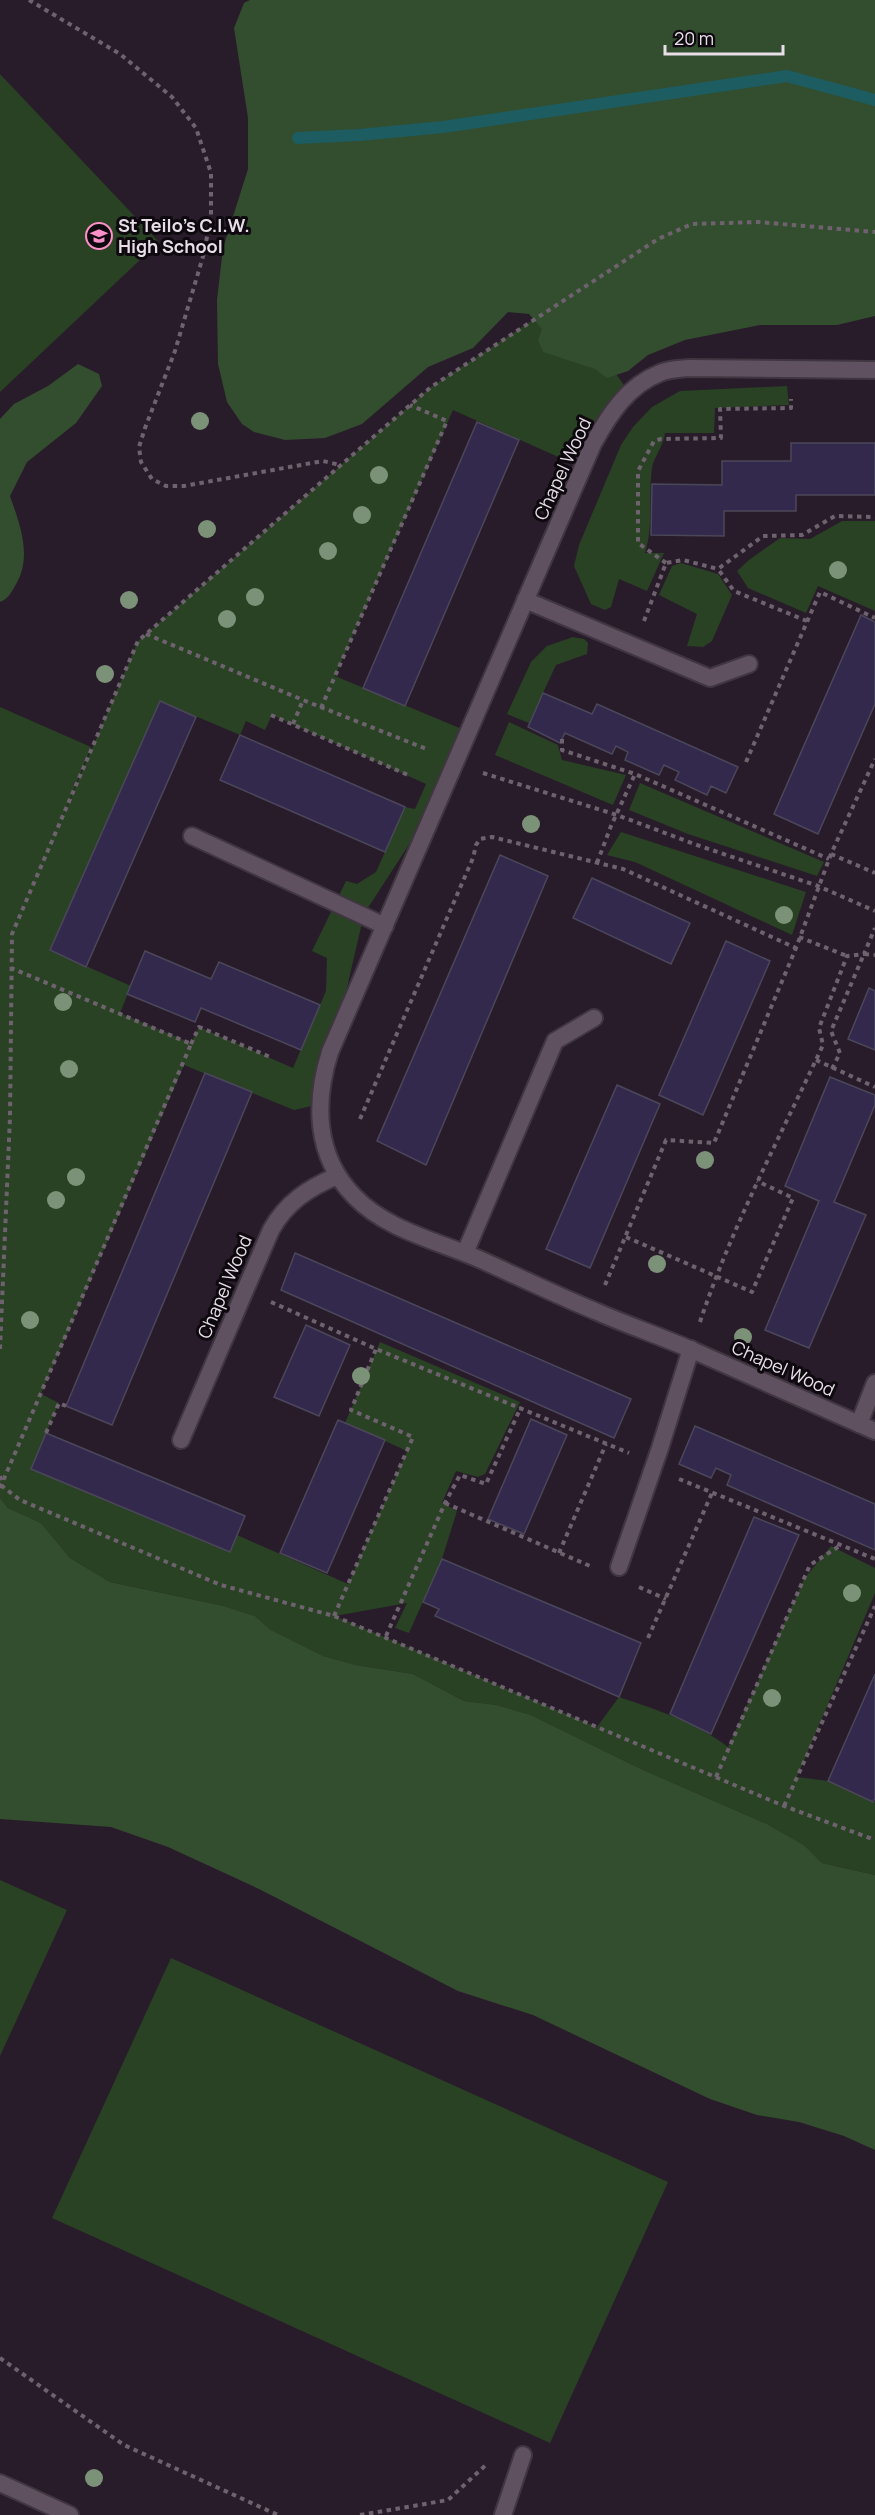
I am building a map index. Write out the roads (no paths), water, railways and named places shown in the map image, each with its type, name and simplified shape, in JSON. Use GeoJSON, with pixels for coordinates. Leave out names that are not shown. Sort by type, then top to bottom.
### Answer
{"type":"FeatureCollection","features":[{"type":"Feature","properties":{"kind":"street","name":"Chapel Wood"},"geometry":{"type":"LineString","coordinates":[[875,370],[689,368],[661,373],[629,392],[611,412],[593,444],[330,1052],[322,1078],[321,1127],[326,1149],[338,1176],[354,1197],[389,1222],[465,1253],[594,1311],[691,1349],[875,1431]]}},
{"type":"Feature","properties":{"kind":"street"},"geometry":{"type":"LineString","coordinates":[[525,600],[710,678],[749,664]]}},
{"type":"Feature","properties":{"kind":"street"},"geometry":{"type":"LineString","coordinates":[[192,836],[385,926]]}},
{"type":"Feature","properties":{"kind":"street"},"geometry":{"type":"LineString","coordinates":[[465,1253],[555,1041],[594,1018]]}},
{"type":"Feature","properties":{"kind":"street","name":"Chapel Wood"},"geometry":{"type":"LineString","coordinates":[[181,1440],[271,1230],[281,1212],[315,1185],[338,1176]]}},
{"type":"Feature","properties":{"kind":"street"},"geometry":{"type":"LineString","coordinates":[[619,1567],[691,1349]]}},
{"type":"Feature","properties":{"kind":"street"},"geometry":{"type":"LineString","coordinates":[[859,1424],[875,1383]]}},
{"type":"Feature","properties":{"kind":"street"},"geometry":{"type":"LineString","coordinates":[[503,2515],[523,2455]]}},
{"type":"Feature","properties":{"kind":"street"},"geometry":{"type":"LineString","coordinates":[[0,2482],[70,2515]]}},
{"type":"Feature","properties":{"kind":"waterway"},"geometry":{"type":"LineString","coordinates":[[298,138],[443,127],[787,76],[875,100]]}},
{"type":"Feature","properties":{"kind":"place","name":"St Teilo's C.I.W. High School"},"geometry":{"type":"Point","coordinates":[99,236]}}]}
